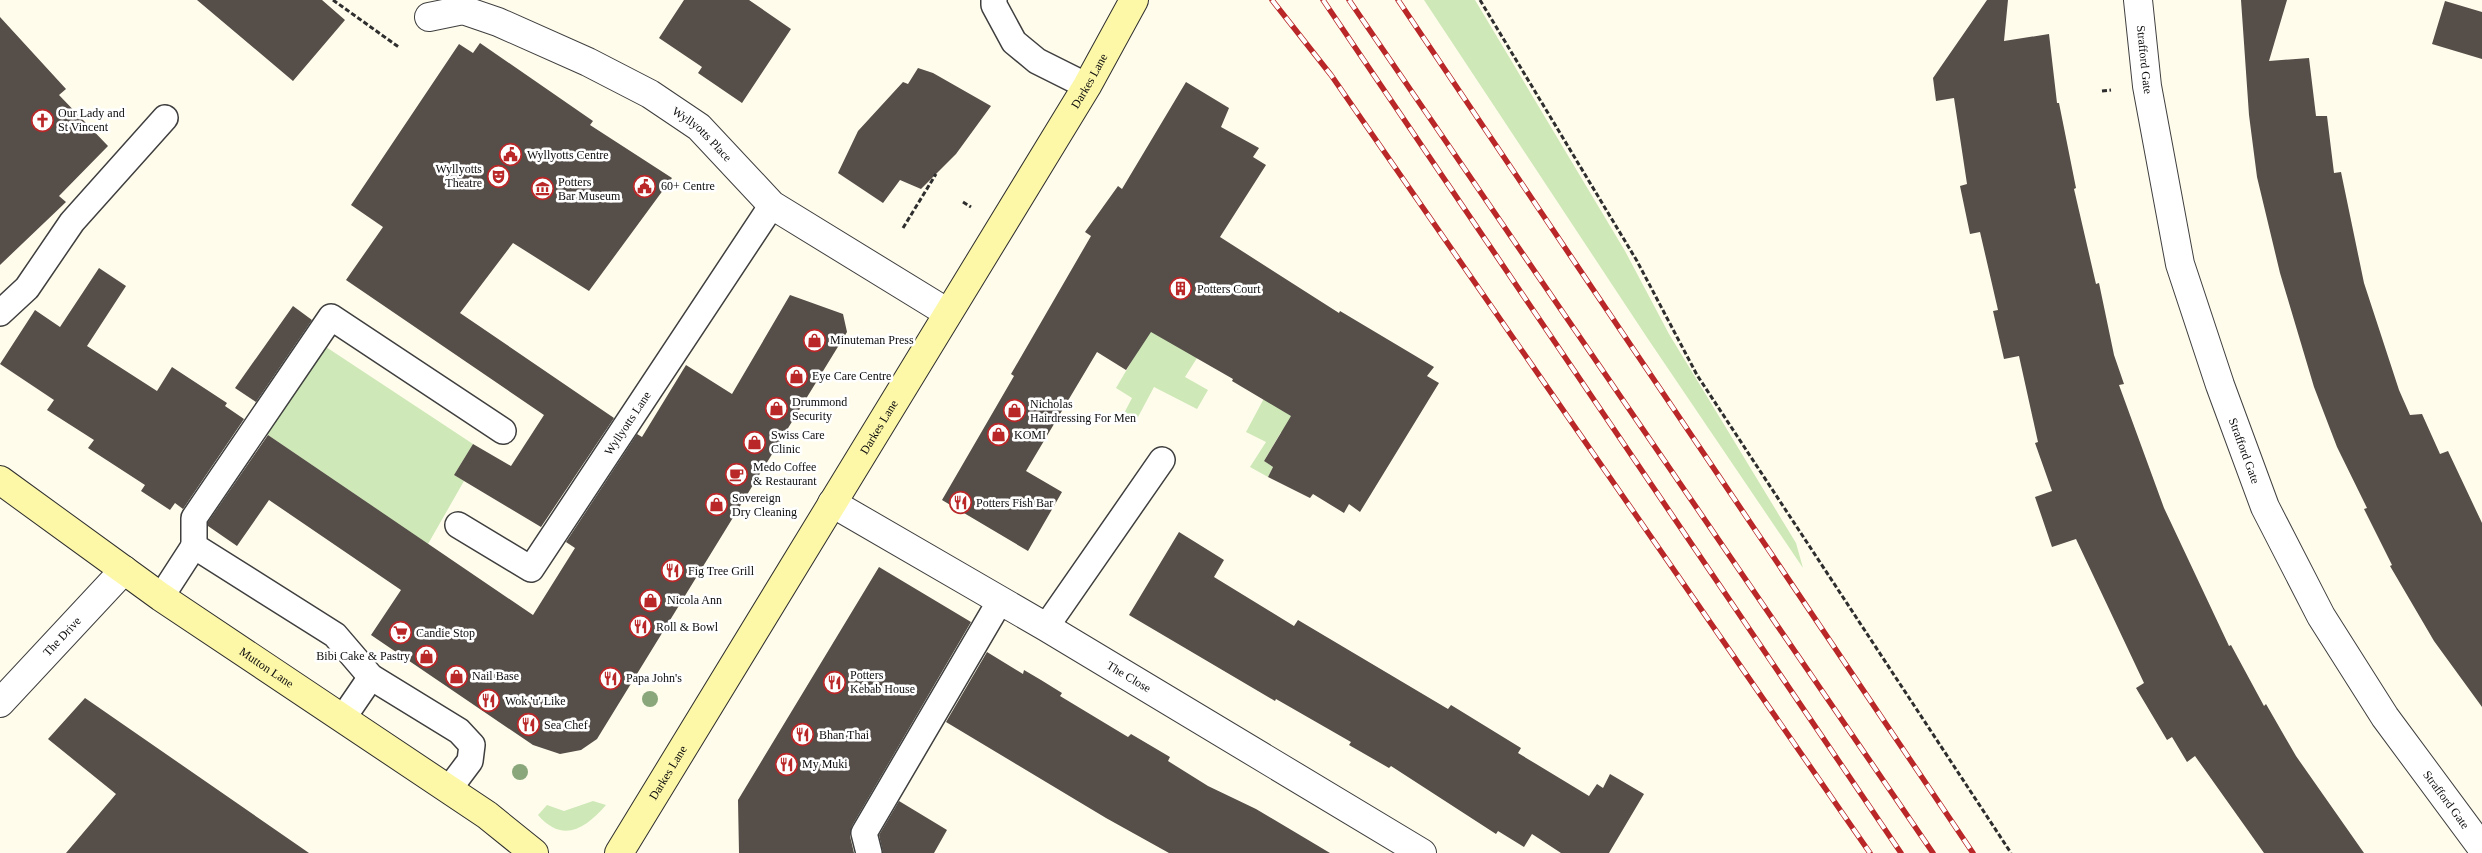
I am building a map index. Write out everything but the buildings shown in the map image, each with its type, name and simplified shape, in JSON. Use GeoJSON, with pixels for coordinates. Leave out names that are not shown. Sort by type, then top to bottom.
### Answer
{"type":"FeatureCollection","features":[{"type":"Feature","properties":{"kind":"street","name":"Darkes Lane"},"geometry":{"type":"LineString","coordinates":[[619,853],[1087,86],[1134,0]]}},
{"type":"Feature","properties":{"kind":"street","name":"Strafford Gate"},"geometry":{"type":"LineString","coordinates":[[2138,0],[2147,86],[2180,264],[2220,385],[2265,507],[2322,616],[2385,717],[2482,848]]}},
{"type":"Feature","properties":{"kind":"street","name":"Wyllyotts Place"},"geometry":{"type":"LineString","coordinates":[[429,17],[462,10],[498,22],[588,62],[650,94],[698,127],[772,205],[948,313]]}},
{"type":"Feature","properties":{"kind":"street","name":"Mutton Lane"},"geometry":{"type":"LineString","coordinates":[[0,480],[161,597],[508,830],[534,853]]}},
{"type":"Feature","properties":{"kind":"street","name":"The Close"},"geometry":{"type":"LineString","coordinates":[[832,503],[1046,627],[1422,853]]}},
{"type":"Feature","properties":{"kind":"street","name":"The Drive"},"geometry":{"type":"LineString","coordinates":[[0,703],[124,570]]}},
{"type":"Feature","properties":{"kind":"lane"},"geometry":{"type":"LineString","coordinates":[[994,0],[994,5],[1014,42],[1037,62],[1087,86]]}},
{"type":"Feature","properties":{"kind":"lane"},"geometry":{"type":"LineString","coordinates":[[0,313],[27,288],[72,222],[165,118]]}},
{"type":"Feature","properties":{"kind":"lane","name":"Wyllyotts Lane"},"geometry":{"type":"LineString","coordinates":[[458,525],[531,569],[772,205]]}},
{"type":"Feature","properties":{"kind":"lane"},"geometry":{"type":"LineString","coordinates":[[161,597],[194,546],[194,518],[331,317],[503,431]]}},
{"type":"Feature","properties":{"kind":"lane"},"geometry":{"type":"LineString","coordinates":[[1046,627],[1162,460]]}},
{"type":"Feature","properties":{"kind":"lane"},"geometry":{"type":"LineString","coordinates":[[194,546],[335,635],[371,677],[459,732],[472,746],[470,761],[449,789]]}},
{"type":"Feature","properties":{"kind":"lane"},"geometry":{"type":"LineString","coordinates":[[869,853],[864,833],[1000,601]]}},
{"type":"Feature","properties":{"kind":"lane"},"geometry":{"type":"LineString","coordinates":[[343,718],[371,677]]}},
{"type":"Feature","properties":{"kind":"path"},"geometry":{"type":"LineString","coordinates":[[333,0],[400,48]]}},
{"type":"Feature","properties":{"kind":"path"},"geometry":{"type":"LineString","coordinates":[[1480,0],[1636,261],[1697,376],[2011,853]]}},
{"type":"Feature","properties":{"kind":"path"},"geometry":{"type":"LineString","coordinates":[[903,228],[936,174]]}},
{"type":"Feature","properties":{"kind":"green space"},"geometry":{"type":"Polygon","coordinates":[[[1424,0],[1475,0],[1625,251],[1669,334],[1796,543],[1803,568],[1648,339],[1424,0]]]}},
{"type":"Feature","properties":{"kind":"green space"},"geometry":{"type":"Polygon","coordinates":[[[1156,320],[1197,358],[1185,377],[1208,390],[1197,409],[1154,387],[1138,417],[1120,421],[1132,398],[1116,388],[1156,320]]]}},
{"type":"Feature","properties":{"kind":"green space"},"geometry":{"type":"Polygon","coordinates":[[[323,345],[473,444],[454,475],[464,481],[428,544],[262,431],[323,345]]]}},
{"type":"Feature","properties":{"kind":"green space"},"geometry":{"type":"Polygon","coordinates":[[[1269,389],[1306,411],[1291,437],[1281,432],[1264,461],[1273,467],[1268,477],[1250,467],[1266,442],[1246,432],[1269,389]]]}},
{"type":"Feature","properties":{"kind":"green space"},"geometry":{"type":"Polygon","coordinates":[[[593,801],[606,805],[590,820],[574,830],[556,829],[547,824],[538,815],[547,805],[564,811],[593,801]]]}},
{"type":"Feature","properties":{"kind":"railway"},"geometry":{"type":"LineString","coordinates":[[1272,0],[1331,75],[1870,853]]}},
{"type":"Feature","properties":{"kind":"railway"},"geometry":{"type":"LineString","coordinates":[[1323,0],[1901,853]]}},
{"type":"Feature","properties":{"kind":"railway"},"geometry":{"type":"LineString","coordinates":[[1349,0],[1933,853]]}},
{"type":"Feature","properties":{"kind":"railway"},"geometry":{"type":"LineString","coordinates":[[1398,0],[1973,853]]}},
{"type":"Feature","properties":{"kind":"place","name":"Our Lady and St Vincent"},"geometry":{"type":"Point","coordinates":[42,120]}},
{"type":"Feature","properties":{"kind":"place","name":"Wyllyotts Centre"},"geometry":{"type":"Point","coordinates":[511,155]}},
{"type":"Feature","properties":{"kind":"place","name":"Wyllyotts Theatre"},"geometry":{"type":"Point","coordinates":[498,176]}},
{"type":"Feature","properties":{"kind":"place","name":"60+ Centre"},"geometry":{"type":"Point","coordinates":[645,186]}},
{"type":"Feature","properties":{"kind":"place","name":"Potters Bar Museum"},"geometry":{"type":"Point","coordinates":[542,189]}},
{"type":"Feature","properties":{"kind":"place","name":"Potters Court"},"geometry":{"type":"Point","coordinates":[1181,289]}},
{"type":"Feature","properties":{"kind":"place","name":"Minuteman Press"},"geometry":{"type":"Point","coordinates":[814,340]}},
{"type":"Feature","properties":{"kind":"place","name":"Eye Care Centre"},"geometry":{"type":"Point","coordinates":[796,376]}},
{"type":"Feature","properties":{"kind":"place","name":"Drummond Security"},"geometry":{"type":"Point","coordinates":[776,409]}},
{"type":"Feature","properties":{"kind":"place","name":"Nicholas Hairdressing For Men"},"geometry":{"type":"Point","coordinates":[1014,411]}},
{"type":"Feature","properties":{"kind":"place","name":"KOMI"},"geometry":{"type":"Point","coordinates":[998,435]}},
{"type":"Feature","properties":{"kind":"place","name":"Swiss Care Clinic"},"geometry":{"type":"Point","coordinates":[755,442]}},
{"type":"Feature","properties":{"kind":"place","name":"Medo Coffee & Restaurant"},"geometry":{"type":"Point","coordinates":[737,474]}},
{"type":"Feature","properties":{"kind":"place","name":"Potters Fish Bar"},"geometry":{"type":"Point","coordinates":[960,503]}},
{"type":"Feature","properties":{"kind":"place","name":"Sovereign Dry Cleaning"},"geometry":{"type":"Point","coordinates":[716,505]}},
{"type":"Feature","properties":{"kind":"place","name":"Fig Tree Grill"},"geometry":{"type":"Point","coordinates":[672,571]}},
{"type":"Feature","properties":{"kind":"place","name":"Nicola Ann"},"geometry":{"type":"Point","coordinates":[651,600]}},
{"type":"Feature","properties":{"kind":"place","name":"Roll & Bowl"},"geometry":{"type":"Point","coordinates":[640,627]}},
{"type":"Feature","properties":{"kind":"place","name":"Candie Stop"},"geometry":{"type":"Point","coordinates":[400,633]}},
{"type":"Feature","properties":{"kind":"place","name":"Bibi Cake & Pastry"},"geometry":{"type":"Point","coordinates":[426,656]}},
{"type":"Feature","properties":{"kind":"place","name":"Nail Base"},"geometry":{"type":"Point","coordinates":[456,676]}},
{"type":"Feature","properties":{"kind":"place","name":"Papa John's"},"geometry":{"type":"Point","coordinates":[610,678]}},
{"type":"Feature","properties":{"kind":"place","name":"Potters Kebab House"},"geometry":{"type":"Point","coordinates":[834,682]}},
{"type":"Feature","properties":{"kind":"place","name":"Wok 'u' Like"},"geometry":{"type":"Point","coordinates":[489,701]}},
{"type":"Feature","properties":{"kind":"place","name":"Sea Chef"},"geometry":{"type":"Point","coordinates":[528,725]}},
{"type":"Feature","properties":{"kind":"place","name":"Bhan Thai"},"geometry":{"type":"Point","coordinates":[803,735]}},
{"type":"Feature","properties":{"kind":"place","name":"My Muki"},"geometry":{"type":"Point","coordinates":[786,764]}}]}
